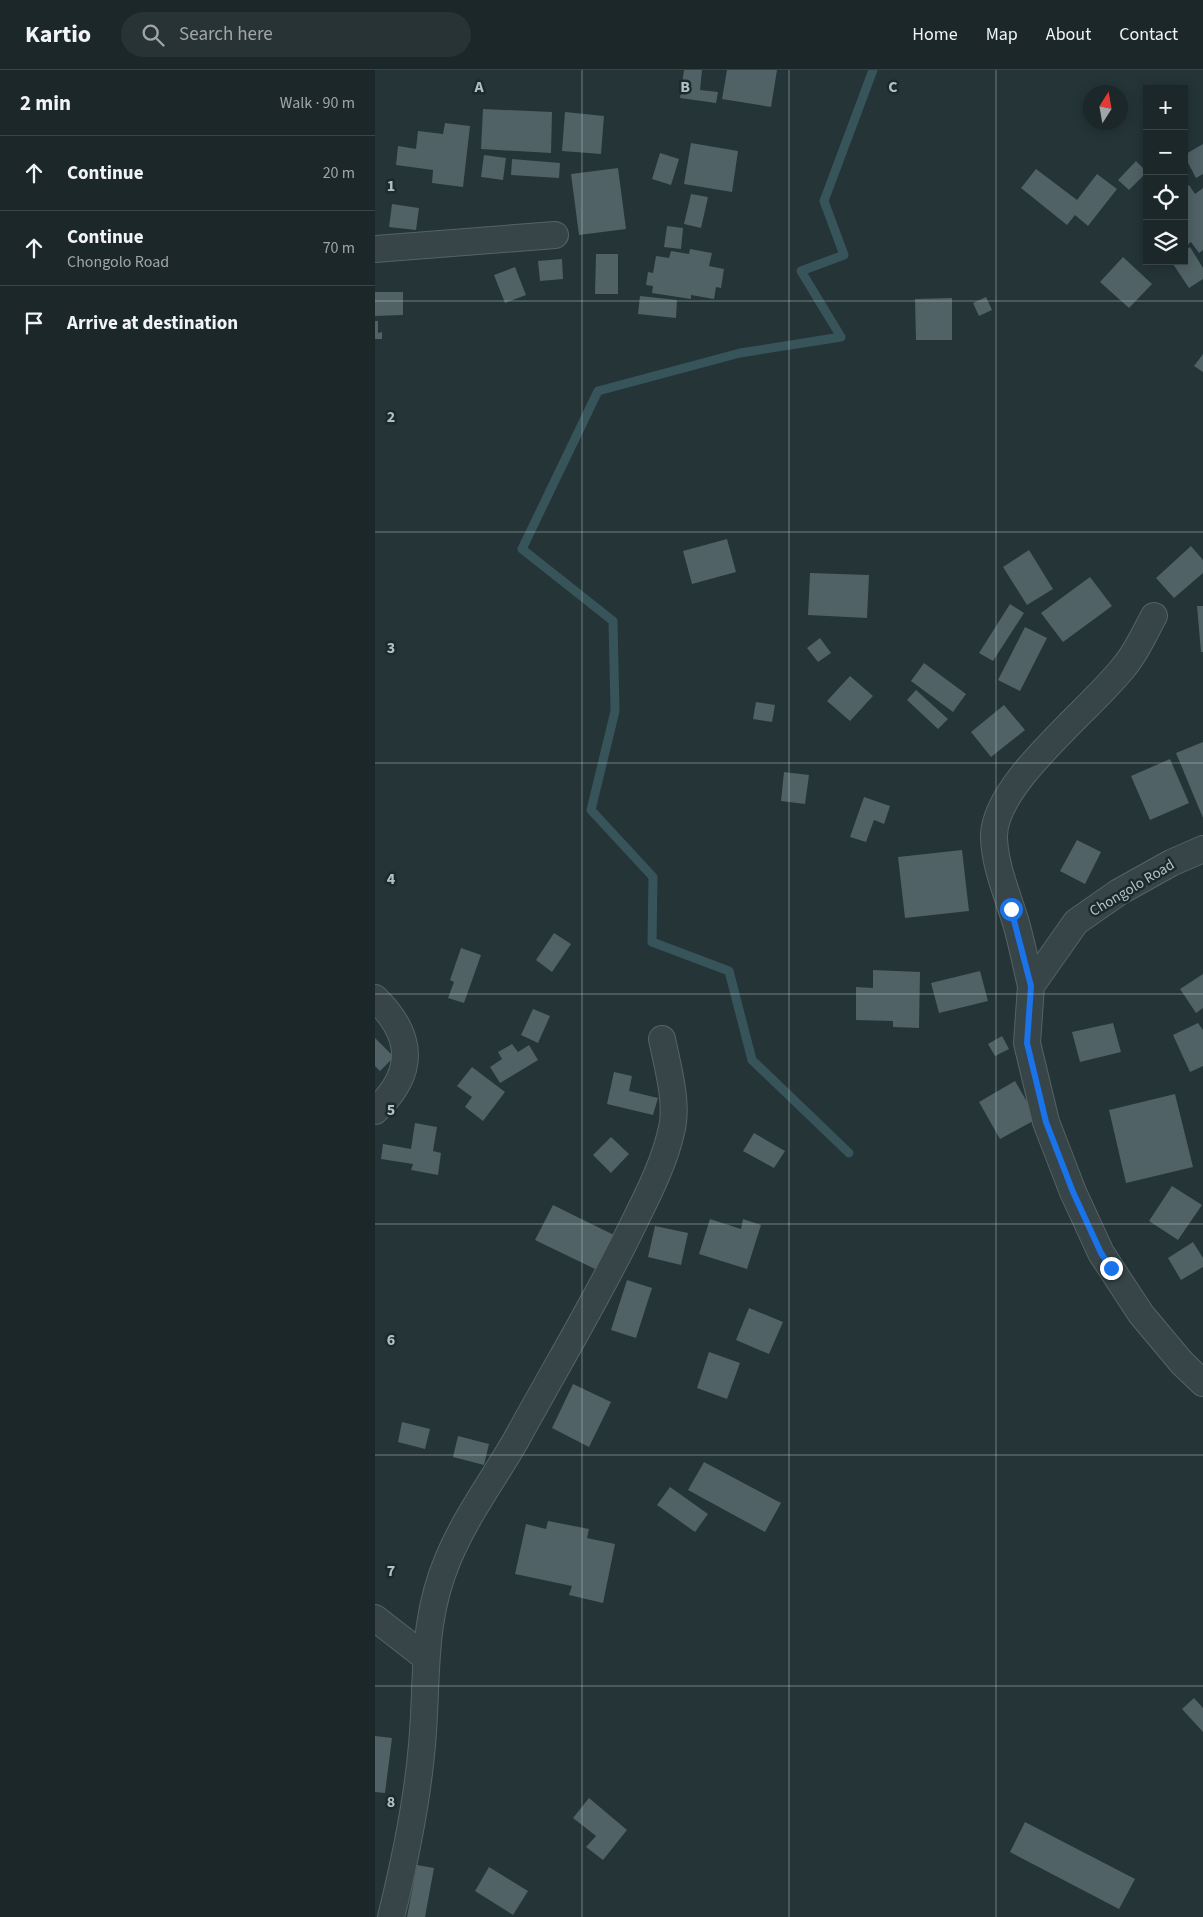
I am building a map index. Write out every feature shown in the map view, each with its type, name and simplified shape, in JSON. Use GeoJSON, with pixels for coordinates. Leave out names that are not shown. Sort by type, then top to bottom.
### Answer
{"type":"FeatureCollection","features":[{"type":"Feature","properties":{"kind":"street"},"geometry":{"type":"LineString","coordinates":[[375,249],[555,235]]}},
{"type":"Feature","properties":{"kind":"street"},"geometry":{"type":"LineString","coordinates":[[1154,616],[1128,662],[1088,708],[1020,776],[1000,808],[994,838],[1002,879],[1016,924],[1031,986],[1027,1043],[1046,1122],[1073,1192],[1101,1253],[1141,1314],[1182,1363],[1203,1383]]}},
{"type":"Feature","properties":{"kind":"street","name":"Chongolo Road"},"geometry":{"type":"LineString","coordinates":[[1031,986],[1076,922],[1119,892],[1171,863],[1203,849]]}},
{"type":"Feature","properties":{"kind":"street"},"geometry":{"type":"LineString","coordinates":[[375,998],[390,1013],[401,1034],[406,1051],[405,1068],[399,1084],[375,1112]]}},
{"type":"Feature","properties":{"kind":"street"},"geometry":{"type":"LineString","coordinates":[[391,1917],[402,1873],[420,1766],[425,1713],[425,1657],[435,1595],[464,1524],[569,1348],[615,1262],[657,1172],[673,1126],[671,1089],[662,1039]]}},
{"type":"Feature","properties":{"kind":"street"},"geometry":{"type":"LineString","coordinates":[[375,1618],[425,1657]]}},
{"type":"Feature","properties":{"kind":"building"},"geometry":{"type":"Polygon","coordinates":[[[684,70],[702,70],[700,90],[718,92],[716,103],[680,98],[684,70]]]}},
{"type":"Feature","properties":{"kind":"building"},"geometry":{"type":"Polygon","coordinates":[[[727,70],[777,70],[771,107],[722,99],[727,70]]]}},
{"type":"Feature","properties":{"kind":"building"},"geometry":{"type":"Polygon","coordinates":[[[483,109],[552,112],[551,153],[481,149],[483,109]]]}},
{"type":"Feature","properties":{"kind":"building"},"geometry":{"type":"Polygon","coordinates":[[[565,112],[604,116],[601,154],[562,151],[565,112]]]}},
{"type":"Feature","properties":{"kind":"building"},"geometry":{"type":"Polygon","coordinates":[[[445,123],[470,126],[463,187],[432,183],[433,170],[396,165],[398,146],[416,149],[418,131],[443,134],[445,123]]]}},
{"type":"Feature","properties":{"kind":"building"},"geometry":{"type":"Polygon","coordinates":[[[691,143],[738,151],[732,192],[684,184],[691,143]]]}},
{"type":"Feature","properties":{"kind":"building"},"geometry":{"type":"Polygon","coordinates":[[[1203,144],[1203,174],[1196,178],[1188,163],[1188,153],[1203,144]]]}},
{"type":"Feature","properties":{"kind":"building"},"geometry":{"type":"Polygon","coordinates":[[[660,153],[679,159],[671,185],[652,179],[660,153]]]}},
{"type":"Feature","properties":{"kind":"building"},"geometry":{"type":"Polygon","coordinates":[[[484,155],[506,158],[503,180],[481,177],[484,155]]]}},
{"type":"Feature","properties":{"kind":"building"},"geometry":{"type":"Polygon","coordinates":[[[512,159],[560,163],[559,178],[511,175],[512,159]]]}},
{"type":"Feature","properties":{"kind":"building"},"geometry":{"type":"Polygon","coordinates":[[[1136,161],[1143,168],[1143,176],[1129,190],[1118,180],[1136,161]]]}},
{"type":"Feature","properties":{"kind":"building"},"geometry":{"type":"Polygon","coordinates":[[[618,168],[626,229],[579,235],[571,174],[618,168]]]}},
{"type":"Feature","properties":{"kind":"building"},"geometry":{"type":"Polygon","coordinates":[[[1036,169],[1077,200],[1097,174],[1117,189],[1088,226],[1075,215],[1067,225],[1021,188],[1036,169]]]}},
{"type":"Feature","properties":{"kind":"building"},"geometry":{"type":"Polygon","coordinates":[[[1188,186],[1195,194],[1203,188],[1203,250],[1199,253],[1191,242],[1188,245],[1188,186]]]}},
{"type":"Feature","properties":{"kind":"building"},"geometry":{"type":"Polygon","coordinates":[[[691,194],[708,197],[701,228],[684,224],[691,194]]]}},
{"type":"Feature","properties":{"kind":"building"},"geometry":{"type":"Polygon","coordinates":[[[392,204],[419,208],[416,230],[389,227],[392,204]]]}},
{"type":"Feature","properties":{"kind":"building"},"geometry":{"type":"Polygon","coordinates":[[[667,226],[683,228],[681,249],[664,247],[667,226]]]}},
{"type":"Feature","properties":{"kind":"building"},"geometry":{"type":"Polygon","coordinates":[[[1190,247],[1203,268],[1203,279],[1189,288],[1174,265],[1188,265],[1188,248],[1190,247]]]}},
{"type":"Feature","properties":{"kind":"building"},"geometry":{"type":"Polygon","coordinates":[[[690,249],[712,253],[709,266],[724,269],[721,288],[716,287],[714,299],[691,295],[691,299],[652,293],[653,286],[646,285],[648,272],[653,273],[656,256],[669,258],[671,251],[689,254],[690,249]]]}},
{"type":"Feature","properties":{"kind":"building"},"geometry":{"type":"Polygon","coordinates":[[[596,254],[618,254],[618,294],[595,294],[596,254]]]}},
{"type":"Feature","properties":{"kind":"building"},"geometry":{"type":"Polygon","coordinates":[[[1123,257],[1152,284],[1129,308],[1100,282],[1123,257]]]}},
{"type":"Feature","properties":{"kind":"building"},"geometry":{"type":"Polygon","coordinates":[[[562,259],[563,279],[540,281],[538,261],[562,259]]]}},
{"type":"Feature","properties":{"kind":"building"},"geometry":{"type":"Polygon","coordinates":[[[515,267],[526,295],[505,303],[494,275],[515,267]]]}},
{"type":"Feature","properties":{"kind":"building"},"geometry":{"type":"Polygon","coordinates":[[[375,292],[403,292],[403,315],[375,316],[375,292]]]}},
{"type":"Feature","properties":{"kind":"building"},"geometry":{"type":"Polygon","coordinates":[[[640,296],[677,300],[676,318],[638,314],[640,296]]]}},
{"type":"Feature","properties":{"kind":"building"},"geometry":{"type":"Polygon","coordinates":[[[986,297],[992,310],[979,316],[973,303],[986,297]]]}},
{"type":"Feature","properties":{"kind":"building"},"geometry":{"type":"Polygon","coordinates":[[[952,298],[952,340],[916,340],[915,299],[952,298]]]}},
{"type":"Feature","properties":{"kind":"building"},"geometry":{"type":"Polygon","coordinates":[[[375,321],[378,321],[378,333],[382,332],[382,339],[375,339],[375,321]]]}},
{"type":"Feature","properties":{"kind":"building"},"geometry":{"type":"Polygon","coordinates":[[[1203,354],[1203,372],[1194,366],[1203,354]]]}},
{"type":"Feature","properties":{"kind":"building"},"geometry":{"type":"Polygon","coordinates":[[[727,539],[736,572],[692,584],[683,551],[727,539]]]}},
{"type":"Feature","properties":{"kind":"building"},"geometry":{"type":"Polygon","coordinates":[[[1191,546],[1203,560],[1203,573],[1174,598],[1156,578],[1191,546]]]}},
{"type":"Feature","properties":{"kind":"building"},"geometry":{"type":"Polygon","coordinates":[[[1029,550],[1053,589],[1027,605],[1003,567],[1029,550]]]}},
{"type":"Feature","properties":{"kind":"building"},"geometry":{"type":"Polygon","coordinates":[[[810,573],[869,575],[867,618],[808,615],[810,573]]]}},
{"type":"Feature","properties":{"kind":"building"},"geometry":{"type":"Polygon","coordinates":[[[1090,577],[1112,606],[1063,642],[1041,613],[1090,577]]]}},
{"type":"Feature","properties":{"kind":"building"},"geometry":{"type":"Polygon","coordinates":[[[1010,604],[1024,613],[993,661],[979,653],[1010,604]]]}},
{"type":"Feature","properties":{"kind":"building"},"geometry":{"type":"Polygon","coordinates":[[[1197,606],[1203,606],[1203,652],[1201,652],[1197,606]]]}},
{"type":"Feature","properties":{"kind":"building"},"geometry":{"type":"Polygon","coordinates":[[[1025,627],[1047,638],[1020,691],[998,680],[1025,627]]]}},
{"type":"Feature","properties":{"kind":"building"},"geometry":{"type":"Polygon","coordinates":[[[820,638],[831,653],[818,662],[807,648],[820,638]]]}},
{"type":"Feature","properties":{"kind":"building"},"geometry":{"type":"Polygon","coordinates":[[[924,663],[966,694],[953,712],[911,681],[924,663]]]}},
{"type":"Feature","properties":{"kind":"building"},"geometry":{"type":"Polygon","coordinates":[[[850,676],[873,696],[850,721],[827,701],[850,676]]]}},
{"type":"Feature","properties":{"kind":"building"},"geometry":{"type":"Polygon","coordinates":[[[916,690],[948,719],[938,729],[907,700],[916,690]]]}},
{"type":"Feature","properties":{"kind":"building"},"geometry":{"type":"Polygon","coordinates":[[[756,702],[775,705],[772,722],[753,719],[756,702]]]}},
{"type":"Feature","properties":{"kind":"building"},"geometry":{"type":"Polygon","coordinates":[[[1004,705],[1025,730],[991,757],[971,732],[1004,705]]]}},
{"type":"Feature","properties":{"kind":"building"},"geometry":{"type":"Polygon","coordinates":[[[1203,742],[1203,818],[1176,753],[1203,742]]]}},
{"type":"Feature","properties":{"kind":"building"},"geometry":{"type":"Polygon","coordinates":[[[1170,759],[1189,803],[1150,820],[1131,776],[1170,759]]]}},
{"type":"Feature","properties":{"kind":"building"},"geometry":{"type":"Polygon","coordinates":[[[784,772],[809,775],[805,804],[781,801],[784,772]]]}},
{"type":"Feature","properties":{"kind":"building"},"geometry":{"type":"Polygon","coordinates":[[[864,797],[890,806],[884,824],[874,820],[866,842],[850,837],[864,797]]]}},
{"type":"Feature","properties":{"kind":"building"},"geometry":{"type":"Polygon","coordinates":[[[1077,840],[1101,852],[1085,884],[1060,871],[1077,840]]]}},
{"type":"Feature","properties":{"kind":"building"},"geometry":{"type":"Polygon","coordinates":[[[962,850],[969,911],[905,918],[898,857],[962,850]]]}},
{"type":"Feature","properties":{"kind":"building"},"geometry":{"type":"Polygon","coordinates":[[[554,933],[571,944],[552,972],[536,960],[554,933]]]}},
{"type":"Feature","properties":{"kind":"building"},"geometry":{"type":"Polygon","coordinates":[[[461,948],[481,955],[464,1003],[448,998],[454,982],[450,980],[461,948]]]}},
{"type":"Feature","properties":{"kind":"building"},"geometry":{"type":"Polygon","coordinates":[[[873,970],[920,972],[919,1028],[893,1027],[893,1021],[856,1020],[856,987],[873,988],[873,970]]]}},
{"type":"Feature","properties":{"kind":"building"},"geometry":{"type":"Polygon","coordinates":[[[980,971],[988,1001],[939,1013],[931,983],[980,971]]]}},
{"type":"Feature","properties":{"kind":"building"},"geometry":{"type":"Polygon","coordinates":[[[1203,974],[1203,1008],[1196,1013],[1180,989],[1203,974]]]}},
{"type":"Feature","properties":{"kind":"building"},"geometry":{"type":"Polygon","coordinates":[[[533,1009],[550,1016],[538,1043],[521,1035],[533,1009]]]}},
{"type":"Feature","properties":{"kind":"building"},"geometry":{"type":"Polygon","coordinates":[[[1113,1023],[1121,1052],[1080,1062],[1072,1032],[1113,1023]]]}},
{"type":"Feature","properties":{"kind":"building"},"geometry":{"type":"Polygon","coordinates":[[[1198,1023],[1203,1030],[1203,1066],[1190,1072],[1173,1035],[1198,1023]]]}},
{"type":"Feature","properties":{"kind":"building"},"geometry":{"type":"Polygon","coordinates":[[[1002,1036],[1009,1049],[995,1056],[988,1044],[1002,1036]]]}},
{"type":"Feature","properties":{"kind":"building"},"geometry":{"type":"Polygon","coordinates":[[[375,1038],[394,1057],[380,1071],[375,1066],[375,1038]]]}},
{"type":"Feature","properties":{"kind":"building"},"geometry":{"type":"Polygon","coordinates":[[[512,1044],[518,1052],[529,1045],[538,1060],[500,1083],[490,1067],[502,1059],[498,1052],[512,1044]]]}},
{"type":"Feature","properties":{"kind":"building"},"geometry":{"type":"Polygon","coordinates":[[[472,1067],[505,1092],[483,1121],[465,1107],[472,1097],[457,1086],[472,1067]]]}},
{"type":"Feature","properties":{"kind":"building"},"geometry":{"type":"Polygon","coordinates":[[[614,1072],[632,1076],[629,1091],[658,1098],[653,1115],[607,1104],[614,1072]]]}},
{"type":"Feature","properties":{"kind":"building"},"geometry":{"type":"Polygon","coordinates":[[[1015,1081],[1037,1119],[1000,1139],[979,1102],[1015,1081]]]}},
{"type":"Feature","properties":{"kind":"building"},"geometry":{"type":"Polygon","coordinates":[[[1175,1094],[1193,1167],[1126,1183],[1109,1110],[1175,1094]]]}},
{"type":"Feature","properties":{"kind":"building"},"geometry":{"type":"Polygon","coordinates":[[[415,1123],[437,1127],[433,1151],[441,1153],[438,1175],[411,1170],[413,1164],[381,1159],[383,1144],[411,1149],[415,1123]]]}},
{"type":"Feature","properties":{"kind":"building"},"geometry":{"type":"Polygon","coordinates":[[[754,1133],[785,1151],[774,1168],[743,1151],[754,1133]]]}},
{"type":"Feature","properties":{"kind":"building"},"geometry":{"type":"Polygon","coordinates":[[[611,1137],[629,1154],[611,1173],[593,1155],[611,1137]]]}},
{"type":"Feature","properties":{"kind":"building"},"geometry":{"type":"Polygon","coordinates":[[[1172,1186],[1202,1205],[1178,1240],[1149,1221],[1172,1186]]]}},
{"type":"Feature","properties":{"kind":"building"},"geometry":{"type":"Polygon","coordinates":[[[553,1205],[614,1235],[597,1270],[535,1240],[553,1205]]]}},
{"type":"Feature","properties":{"kind":"building"},"geometry":{"type":"Polygon","coordinates":[[[710,1219],[741,1229],[743,1219],[761,1225],[747,1269],[699,1254],[710,1219]]]}},
{"type":"Feature","properties":{"kind":"building"},"geometry":{"type":"Polygon","coordinates":[[[655,1226],[688,1233],[681,1265],[648,1257],[655,1226]]]}},
{"type":"Feature","properties":{"kind":"building"},"geometry":{"type":"Polygon","coordinates":[[[1193,1242],[1203,1258],[1203,1267],[1181,1280],[1168,1258],[1193,1242]]]}},
{"type":"Feature","properties":{"kind":"building"},"geometry":{"type":"Polygon","coordinates":[[[627,1280],[652,1288],[636,1338],[611,1330],[627,1280]]]}},
{"type":"Feature","properties":{"kind":"building"},"geometry":{"type":"Polygon","coordinates":[[[749,1308],[783,1322],[769,1354],[736,1340],[749,1308]]]}},
{"type":"Feature","properties":{"kind":"building"},"geometry":{"type":"Polygon","coordinates":[[[709,1352],[740,1363],[727,1399],[697,1388],[709,1352]]]}},
{"type":"Feature","properties":{"kind":"building"},"geometry":{"type":"Polygon","coordinates":[[[573,1384],[611,1402],[589,1447],[552,1428],[573,1384]]]}},
{"type":"Feature","properties":{"kind":"building"},"geometry":{"type":"Polygon","coordinates":[[[402,1422],[430,1429],[425,1449],[398,1442],[402,1422]]]}},
{"type":"Feature","properties":{"kind":"building"},"geometry":{"type":"Polygon","coordinates":[[[458,1436],[489,1444],[484,1465],[453,1457],[458,1436]]]}},
{"type":"Feature","properties":{"kind":"building"},"geometry":{"type":"Polygon","coordinates":[[[704,1462],[781,1503],[765,1532],[688,1490],[704,1462]]]}},
{"type":"Feature","properties":{"kind":"building"},"geometry":{"type":"Polygon","coordinates":[[[670,1487],[708,1514],[695,1532],[657,1505],[670,1487]]]}},
{"type":"Feature","properties":{"kind":"building"},"geometry":{"type":"Polygon","coordinates":[[[548,1521],[589,1529],[587,1538],[615,1544],[603,1603],[569,1595],[572,1586],[515,1574],[526,1524],[546,1529],[548,1521]]]}},
{"type":"Feature","properties":{"kind":"building"},"geometry":{"type":"Polygon","coordinates":[[[1194,1698],[1203,1708],[1203,1732],[1182,1709],[1194,1698]]]}},
{"type":"Feature","properties":{"kind":"building"},"geometry":{"type":"Polygon","coordinates":[[[375,1736],[392,1738],[385,1793],[375,1792],[375,1736]]]}},
{"type":"Feature","properties":{"kind":"building"},"geometry":{"type":"Polygon","coordinates":[[[589,1798],[627,1830],[603,1860],[586,1847],[596,1836],[573,1818],[589,1798]]]}},
{"type":"Feature","properties":{"kind":"building"},"geometry":{"type":"Polygon","coordinates":[[[1025,1822],[1135,1879],[1119,1909],[1010,1852],[1025,1822]]]}},
{"type":"Feature","properties":{"kind":"building"},"geometry":{"type":"Polygon","coordinates":[[[417,1865],[434,1868],[425,1917],[407,1917],[417,1865]]]}},
{"type":"Feature","properties":{"kind":"building"},"geometry":{"type":"Polygon","coordinates":[[[489,1867],[528,1891],[513,1915],[475,1891],[489,1867]]]}},
{"type":"Feature","properties":{"kind":"waterway"},"geometry":{"type":"LineString","coordinates":[[849,1153],[752,1060],[729,971],[652,942],[653,877],[591,810],[615,711],[613,621],[522,549],[598,391],[740,353],[841,337],[801,271],[844,255],[824,201],[873,70]]}},
{"type":"Feature","properties":{"kind":"route"},"geometry":{"type":"LineString","coordinates":[[1011,909],[1031,986],[1027,1043],[1046,1122],[1073,1192],[1101,1253],[1111,1268]]}}]}
